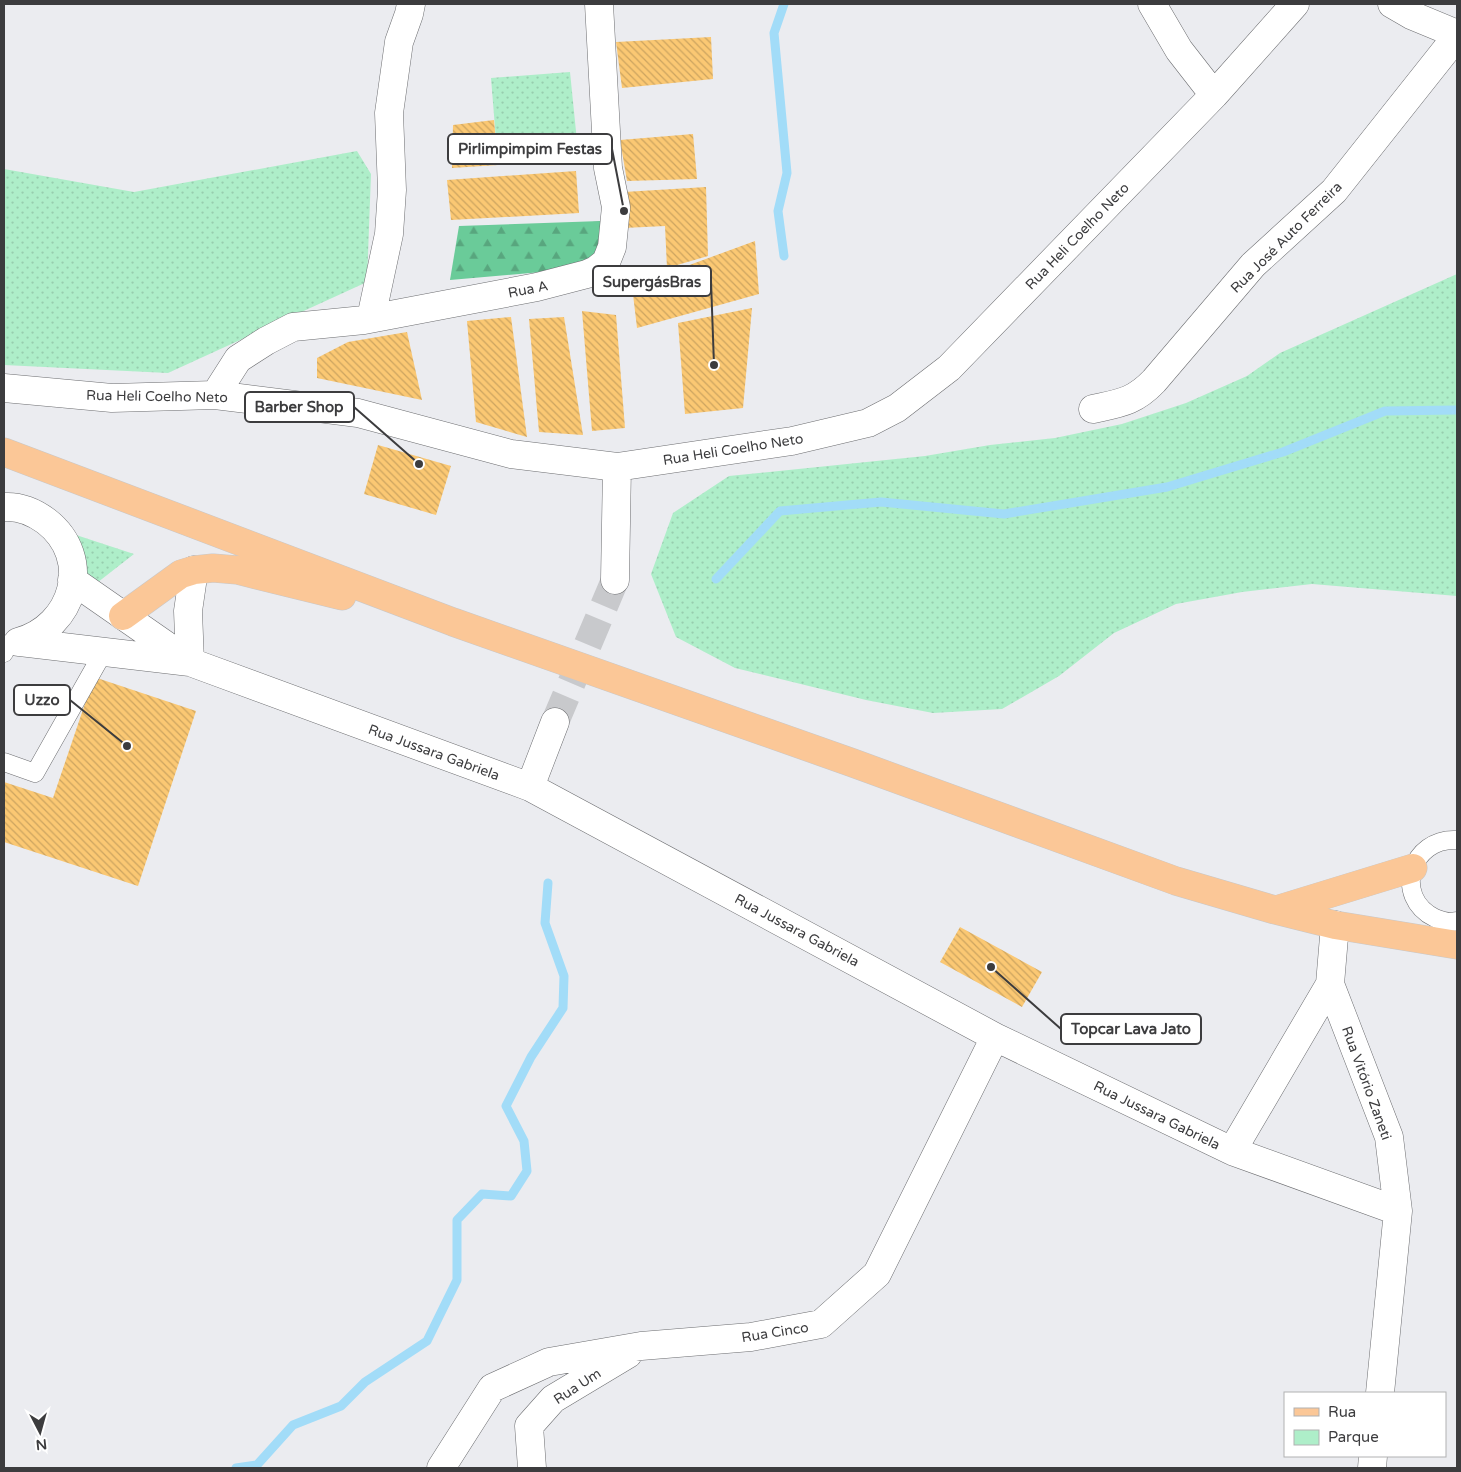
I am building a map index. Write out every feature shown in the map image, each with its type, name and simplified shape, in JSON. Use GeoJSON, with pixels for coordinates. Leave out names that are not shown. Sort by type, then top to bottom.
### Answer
{"type":"FeatureCollection","features":[{"type":"Feature","properties":{"kind":"main road"},"geometry":{"type":"LineString","coordinates":[[4,452],[453,622],[853,763],[1176,881],[1274,910],[1335,925],[1455,934]]}},
{"type":"Feature","properties":{"kind":"main road"},"geometry":{"type":"LineString","coordinates":[[4,462],[40,465]]}},
{"type":"Feature","properties":{"kind":"main road"},"geometry":{"type":"LineString","coordinates":[[123,616],[180,574],[213,568],[237,570],[453,622]]}},
{"type":"Feature","properties":{"kind":"main road"},"geometry":{"type":"LineString","coordinates":[[1274,910],[1413,868]]}},
{"type":"Feature","properties":{"kind":"street"},"geometry":{"type":"LineString","coordinates":[[371,318],[389,234],[392,190],[389,113],[399,42],[411,4]]}},
{"type":"Feature","properties":{"kind":"street","name":"Rua A"},"geometry":{"type":"LineString","coordinates":[[215,395],[238,359],[293,327],[371,318],[560,282],[587,274],[606,262],[612,247],[616,208],[608,168],[599,4]]}},
{"type":"Feature","properties":{"kind":"street"},"geometry":{"type":"LineString","coordinates":[[1152,4],[1179,50],[1214,95]]}},
{"type":"Feature","properties":{"kind":"street","name":"Rua Heli Coelho Neto"},"geometry":{"type":"LineString","coordinates":[[4,388],[112,398],[215,395],[358,413],[511,454],[617,467],[792,440],[868,422],[897,408],[950,368],[1214,95],[1294,4]]}},
{"type":"Feature","properties":{"kind":"street"},"geometry":{"type":"LineString","coordinates":[[1392,4],[1411,15],[1457,35]]}},
{"type":"Feature","properties":{"kind":"street","name":"Rua José Auto Ferreira"},"geometry":{"type":"LineString","coordinates":[[1093,409],[1120,404],[1143,393],[1253,265],[1334,191],[1457,35]]}},
{"type":"Feature","properties":{"kind":"street"},"geometry":{"type":"LineString","coordinates":[[615,580],[617,467]]}},
{"type":"Feature","properties":{"kind":"street"},"geometry":{"type":"LineString","coordinates":[[4,507],[12,506],[36,513],[55,528],[68,547],[73,570],[71,594],[60,616],[42,632],[9,645]]}},
{"type":"Feature","properties":{"kind":"street"},"geometry":{"type":"LineString","coordinates":[[190,662],[188,611],[194,570]]}},
{"type":"Feature","properties":{"kind":"street","name":"Rua Jussara Gabriela"},"geometry":{"type":"LineString","coordinates":[[72,580],[190,662]]}},
{"type":"Feature","properties":{"kind":"street","name":"Rua Jussara Gabriela"},"geometry":{"type":"LineString","coordinates":[[9,645],[104,651],[190,662],[530,787],[995,1037],[1232,1151],[1398,1211]]}},
{"type":"Feature","properties":{"kind":"street"},"geometry":{"type":"LineString","coordinates":[[530,787],[555,722]]}},
{"type":"Feature","properties":{"kind":"street","name":"Rua Vitório Zaneti"},"geometry":{"type":"LineString","coordinates":[[1335,925],[1330,984],[1389,1137],[1398,1211],[1380,1392]]}},
{"type":"Feature","properties":{"kind":"street"},"geometry":{"type":"LineString","coordinates":[[1232,1151],[1330,984]]}},
{"type":"Feature","properties":{"kind":"street","name":"Rua Cinco"},"geometry":{"type":"LineString","coordinates":[[441,1468],[492,1388],[549,1362],[641,1346],[751,1337],[821,1324],[877,1274],[995,1037]]}},
{"type":"Feature","properties":{"kind":"street","name":"Rua Um"},"geometry":{"type":"LineString","coordinates":[[532,1468],[529,1426],[553,1399],[641,1346]]}},
{"type":"Feature","properties":{"kind":"lane"},"geometry":{"type":"LineString","coordinates":[[4,762],[35,773],[104,651]]}},
{"type":"Feature","properties":{"kind":"lane"},"geometry":{"type":"LineString","coordinates":[[1455,934],[1440,920],[1428,915],[1419,906],[1413,894],[1410,881],[1413,868],[1419,856],[1429,847],[1441,842],[1457,840]]}},
{"type":"Feature","properties":{"kind":"green space"},"geometry":{"type":"Polygon","coordinates":[[[570,72],[579,161],[498,165],[491,78],[570,72]]]}},
{"type":"Feature","properties":{"kind":"green space"},"geometry":{"type":"Polygon","coordinates":[[[357,151],[371,174],[367,282],[168,373],[4,365],[4,169],[134,192],[357,151]]]}},
{"type":"Feature","properties":{"kind":"green space"},"geometry":{"type":"Polygon","coordinates":[[[601,221],[598,251],[575,269],[450,280],[459,226],[601,221]]]}},
{"type":"Feature","properties":{"kind":"green space"},"geometry":{"type":"Polygon","coordinates":[[[1457,274],[1457,596],[1312,584],[1242,592],[1176,604],[1114,633],[1059,676],[1002,709],[933,713],[866,700],[735,668],[676,637],[651,574],[673,513],[729,476],[925,456],[990,445],[1055,438],[1122,424],[1186,403],[1247,376],[1280,353],[1457,274]]]}},
{"type":"Feature","properties":{"kind":"green space"},"geometry":{"type":"Polygon","coordinates":[[[70,533],[134,554],[84,593],[70,533]]]}},
{"type":"Feature","properties":{"kind":"building"},"geometry":{"type":"Polygon","coordinates":[[[711,37],[713,79],[622,88],[616,42],[711,37]]]}},
{"type":"Feature","properties":{"kind":"building"},"geometry":{"type":"Polygon","coordinates":[[[494,120],[498,165],[452,168],[453,125],[494,120]]]}},
{"type":"Feature","properties":{"kind":"building"},"geometry":{"type":"Polygon","coordinates":[[[693,134],[697,179],[627,181],[620,140],[693,134]]]}},
{"type":"Feature","properties":{"kind":"building"},"geometry":{"type":"Polygon","coordinates":[[[576,171],[579,213],[451,220],[447,180],[576,171]]]}},
{"type":"Feature","properties":{"kind":"building"},"geometry":{"type":"Polygon","coordinates":[[[706,187],[708,256],[667,268],[665,226],[624,228],[624,192],[706,187]]]}},
{"type":"Feature","properties":{"kind":"building"},"geometry":{"type":"Polygon","coordinates":[[[755,241],[759,294],[637,328],[632,286],[755,241]]]}},
{"type":"Feature","properties":{"kind":"building"},"geometry":{"type":"Polygon","coordinates":[[[752,308],[743,408],[685,414],[678,323],[752,308]]]}},
{"type":"Feature","properties":{"kind":"building"},"geometry":{"type":"Polygon","coordinates":[[[582,311],[616,315],[625,428],[592,431],[582,311]]]}},
{"type":"Feature","properties":{"kind":"building"},"geometry":{"type":"Polygon","coordinates":[[[511,317],[527,437],[476,422],[467,321],[511,317]]]}},
{"type":"Feature","properties":{"kind":"building"},"geometry":{"type":"Polygon","coordinates":[[[564,317],[583,435],[539,432],[529,319],[564,317]]]}},
{"type":"Feature","properties":{"kind":"building"},"geometry":{"type":"Polygon","coordinates":[[[407,332],[422,400],[317,378],[317,358],[348,342],[407,332]]]}},
{"type":"Feature","properties":{"kind":"building"},"geometry":{"type":"Polygon","coordinates":[[[378,445],[451,466],[436,515],[364,494],[378,445]]]}},
{"type":"Feature","properties":{"kind":"building"},"geometry":{"type":"Polygon","coordinates":[[[94,677],[196,711],[138,886],[4,842],[4,782],[53,798],[94,677]]]}},
{"type":"Feature","properties":{"kind":"building"},"geometry":{"type":"Polygon","coordinates":[[[960,927],[1042,972],[1022,1007],[940,962],[960,927]]]}},
{"type":"Feature","properties":{"kind":"waterway"},"geometry":{"type":"LineString","coordinates":[[784,4],[774,33],[787,173],[778,211],[784,256]]}},
{"type":"Feature","properties":{"kind":"waterway"},"geometry":{"type":"LineString","coordinates":[[716,579],[780,511],[881,502],[1004,514],[1167,487],[1283,452],[1385,411],[1457,410]]}},
{"type":"Feature","properties":{"kind":"waterway"},"geometry":{"type":"LineString","coordinates":[[236,1468],[257,1465],[293,1425],[341,1406],[365,1382],[427,1341],[457,1280],[457,1220],[482,1194],[511,1196],[527,1171],[524,1141],[506,1106],[531,1057],[563,1008],[564,976],[545,923],[548,883]]}},
{"type":"Feature","properties":{"kind":"tunnel"},"geometry":{"type":"LineString","coordinates":[[555,722],[615,580]]}},
{"type":"Feature","properties":{"kind":"place","name":"Pirlimpimpim Festas"},"geometry":{"type":"Point","coordinates":[624,211]}},
{"type":"Feature","properties":{"kind":"place","name":"SupergásBras"},"geometry":{"type":"Point","coordinates":[714,365]}},
{"type":"Feature","properties":{"kind":"place","name":"Barber Shop"},"geometry":{"type":"Point","coordinates":[419,464]}},
{"type":"Feature","properties":{"kind":"place","name":"Uzzo"},"geometry":{"type":"Point","coordinates":[127,746]}},
{"type":"Feature","properties":{"kind":"place","name":"Topcar Lava Jato"},"geometry":{"type":"Point","coordinates":[991,967]}}]}
